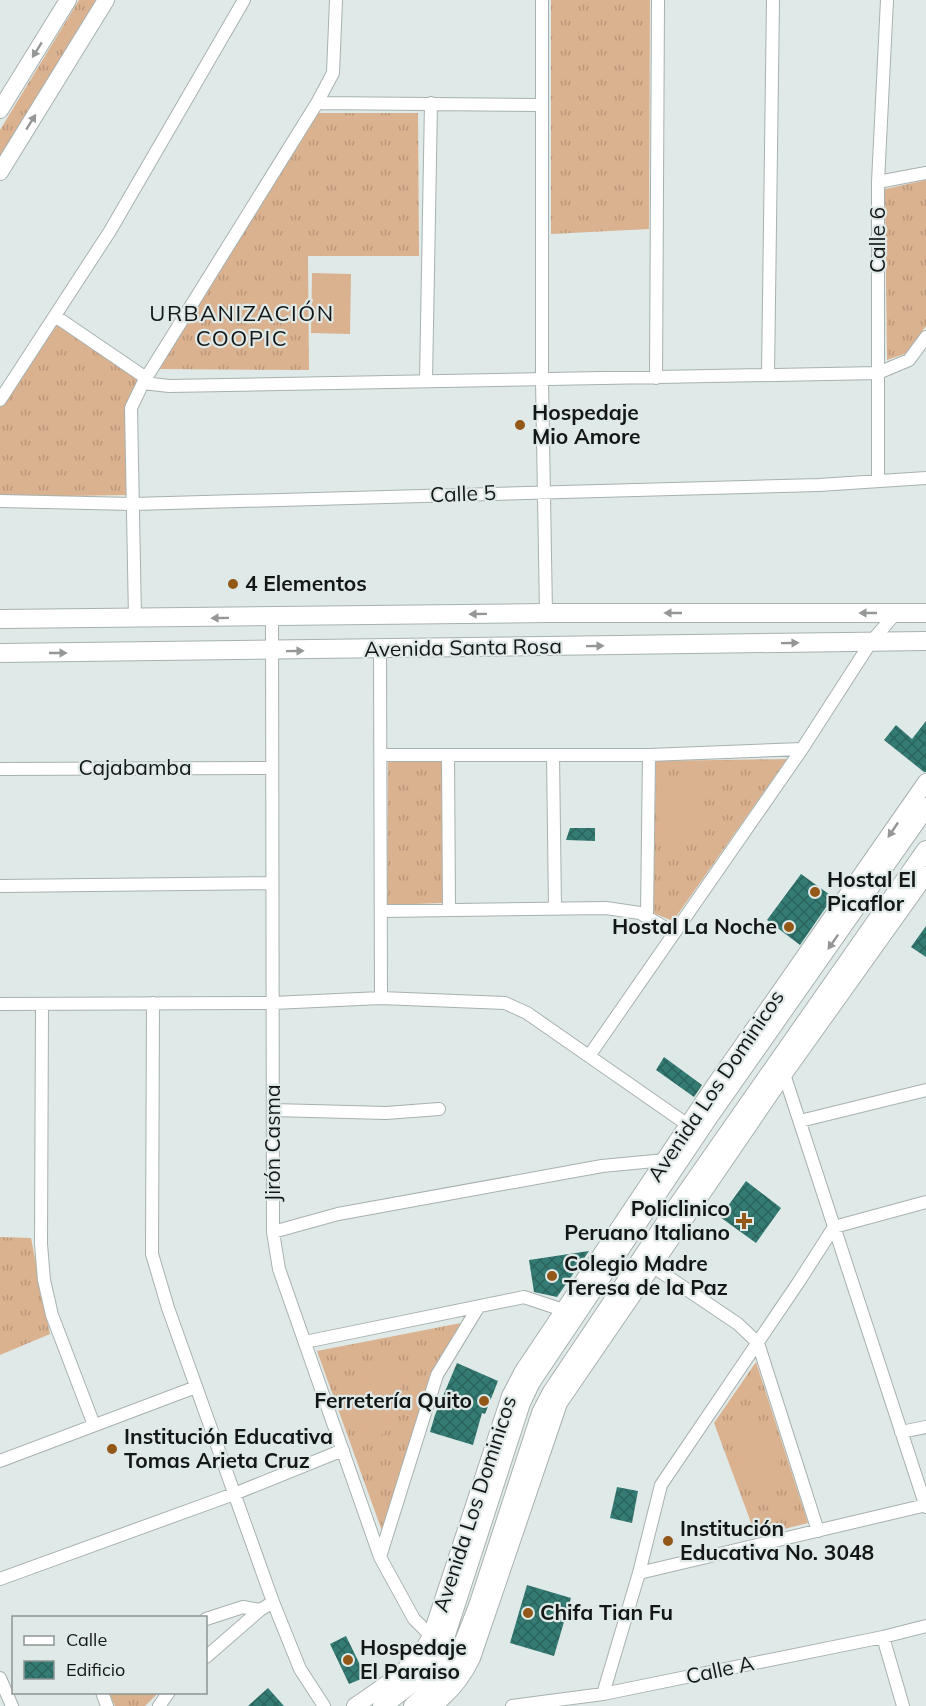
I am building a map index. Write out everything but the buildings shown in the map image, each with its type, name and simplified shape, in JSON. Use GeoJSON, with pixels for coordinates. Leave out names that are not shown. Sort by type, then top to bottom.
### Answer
{"type":"FeatureCollection","features":[{"type":"Feature","properties":{"kind":"main road","name":"Avenida Santa Rosa"},"geometry":{"type":"LineString","coordinates":[[0,619],[546,613],[926,613]]}},
{"type":"Feature","properties":{"kind":"main road","name":"Avenida Santa Rosa"},"geometry":{"type":"LineString","coordinates":[[0,653],[926,641]]}},
{"type":"Feature","properties":{"kind":"main road","name":"Avenida Los Dominicos"},"geometry":{"type":"LineString","coordinates":[[382,1706],[423,1675],[442,1647],[521,1403],[531,1382],[708,1118],[926,807]]}},
{"type":"Feature","properties":{"kind":"main road","name":"Avenida Los Dominicos"},"geometry":{"type":"LineString","coordinates":[[413,1706],[435,1688],[458,1657],[478,1606],[541,1413],[548,1398],[666,1222],[926,850]]}},
{"type":"Feature","properties":{"kind":"main road"},"geometry":{"type":"LineString","coordinates":[[708,1118],[714,1086]]}},
{"type":"Feature","properties":{"kind":"main road"},"geometry":{"type":"LineString","coordinates":[[666,1222],[693,1206]]}},
{"type":"Feature","properties":{"kind":"main road"},"geometry":{"type":"LineString","coordinates":[[495,1441],[498,1476]]}},
{"type":"Feature","properties":{"kind":"main road"},"geometry":{"type":"LineString","coordinates":[[478,1606],[499,1580]]}},
{"type":"Feature","properties":{"kind":"street"},"geometry":{"type":"LineString","coordinates":[[0,111],[68,0]]}},
{"type":"Feature","properties":{"kind":"street"},"geometry":{"type":"LineString","coordinates":[[0,172],[106,0]]}},
{"type":"Feature","properties":{"kind":"street"},"geometry":{"type":"LineString","coordinates":[[0,400],[116,223],[244,0]]}},
{"type":"Feature","properties":{"kind":"street"},"geometry":{"type":"LineString","coordinates":[[135,618],[131,408],[144,381],[317,103],[333,73],[336,0]]}},
{"type":"Feature","properties":{"kind":"street"},"geometry":{"type":"LineString","coordinates":[[542,0],[540,105],[546,613]]}},
{"type":"Feature","properties":{"kind":"street"},"geometry":{"type":"LineString","coordinates":[[656,378],[658,0]]}},
{"type":"Feature","properties":{"kind":"street"},"geometry":{"type":"LineString","coordinates":[[768,375],[773,0]]}},
{"type":"Feature","properties":{"kind":"street","name":"Calle 6"},"geometry":{"type":"LineString","coordinates":[[878,480],[879,182],[887,0]]}},
{"type":"Feature","properties":{"kind":"street"},"geometry":{"type":"LineString","coordinates":[[317,103],[540,105]]}},
{"type":"Feature","properties":{"kind":"street"},"geometry":{"type":"LineString","coordinates":[[426,381],[431,103]]}},
{"type":"Feature","properties":{"kind":"street"},"geometry":{"type":"LineString","coordinates":[[879,182],[926,173]]}},
{"type":"Feature","properties":{"kind":"street"},"geometry":{"type":"LineString","coordinates":[[55,316],[144,381],[169,386],[878,373],[909,360],[926,337]]}},
{"type":"Feature","properties":{"kind":"street","name":"Calle 5"},"geometry":{"type":"LineString","coordinates":[[0,501],[133,504],[819,485],[926,478]]}},
{"type":"Feature","properties":{"kind":"street"},"geometry":{"type":"LineString","coordinates":[[589,1056],[802,749],[871,642],[896,613]]}},
{"type":"Feature","properties":{"kind":"street","name":"Jirón Casma"},"geometry":{"type":"LineString","coordinates":[[272,617],[273,1232],[279,1269],[380,1557],[414,1619],[431,1636]]}},
{"type":"Feature","properties":{"kind":"street"},"geometry":{"type":"LineString","coordinates":[[380,649],[381,998]]}},
{"type":"Feature","properties":{"kind":"street"},"geometry":{"type":"LineString","coordinates":[[381,755],[649,755],[802,749]]}},
{"type":"Feature","properties":{"kind":"street"},"geometry":{"type":"LineString","coordinates":[[448,755],[450,910]]}},
{"type":"Feature","properties":{"kind":"street"},"geometry":{"type":"LineString","coordinates":[[553,755],[555,908]]}},
{"type":"Feature","properties":{"kind":"street"},"geometry":{"type":"LineString","coordinates":[[647,917],[649,755]]}},
{"type":"Feature","properties":{"kind":"street","name":"Cajabamba"},"geometry":{"type":"LineString","coordinates":[[0,769],[271,768]]}},
{"type":"Feature","properties":{"kind":"street","name":"Avenida Los Dominicos"},"geometry":{"type":"LineString","coordinates":[[355,1706],[410,1666],[423,1651],[431,1636],[510,1396],[518,1379],[714,1086],[926,782]]}},
{"type":"Feature","properties":{"kind":"street"},"geometry":{"type":"LineString","coordinates":[[434,1706],[455,1686],[467,1668],[555,1411],[784,1074],[924,881]]}},
{"type":"Feature","properties":{"kind":"street"},"geometry":{"type":"LineString","coordinates":[[0,886],[272,883]]}},
{"type":"Feature","properties":{"kind":"street"},"geometry":{"type":"LineString","coordinates":[[381,911],[606,908],[640,913],[674,933]]}},
{"type":"Feature","properties":{"kind":"street"},"geometry":{"type":"LineString","coordinates":[[0,1004],[273,1003],[381,998],[505,1003],[527,1013],[688,1125]]}},
{"type":"Feature","properties":{"kind":"street"},"geometry":{"type":"LineString","coordinates":[[153,1003],[152,1254],[168,1308],[273,1602],[300,1669],[324,1706]]}},
{"type":"Feature","properties":{"kind":"street"},"geometry":{"type":"LineString","coordinates":[[42,1004],[41,1244],[44,1280],[52,1315],[94,1425]]}},
{"type":"Feature","properties":{"kind":"street"},"geometry":{"type":"LineString","coordinates":[[639,1573],[926,1506],[784,1074]]}},
{"type":"Feature","properties":{"kind":"street"},"geometry":{"type":"LineString","coordinates":[[800,1121],[926,1090]]}},
{"type":"Feature","properties":{"kind":"street"},"geometry":{"type":"LineString","coordinates":[[273,1110],[386,1113],[439,1109]]}},
{"type":"Feature","properties":{"kind":"street"},"geometry":{"type":"LineString","coordinates":[[273,1232],[350,1212],[602,1166],[665,1160]]}},
{"type":"Feature","properties":{"kind":"street"},"geometry":{"type":"LineString","coordinates":[[603,1694],[639,1573],[661,1485],[834,1227],[926,1202]]}},
{"type":"Feature","properties":{"kind":"street"},"geometry":{"type":"LineString","coordinates":[[652,1266],[738,1324],[758,1343],[818,1531]]}},
{"type":"Feature","properties":{"kind":"street"},"geometry":{"type":"LineString","coordinates":[[304,1341],[524,1297],[562,1311]]}},
{"type":"Feature","properties":{"kind":"street"},"geometry":{"type":"LineString","coordinates":[[380,1557],[437,1375],[479,1306]]}},
{"type":"Feature","properties":{"kind":"street"},"geometry":{"type":"LineString","coordinates":[[0,1461],[196,1387]]}},
{"type":"Feature","properties":{"kind":"street"},"geometry":{"type":"LineString","coordinates":[[901,1432],[926,1427]]}},
{"type":"Feature","properties":{"kind":"street"},"geometry":{"type":"LineString","coordinates":[[0,1579],[234,1494],[343,1450]]}},
{"type":"Feature","properties":{"kind":"street"},"geometry":{"type":"LineString","coordinates":[[207,1656],[260,1610],[273,1602]]}},
{"type":"Feature","properties":{"kind":"street"},"geometry":{"type":"LineString","coordinates":[[207,1619],[243,1607],[260,1610]]}},
{"type":"Feature","properties":{"kind":"street","name":"Calle A"},"geometry":{"type":"LineString","coordinates":[[512,1706],[603,1694],[926,1626]]}},
{"type":"Feature","properties":{"kind":"street"},"geometry":{"type":"LineString","coordinates":[[884,1636],[903,1706]]}},
{"type":"Feature","properties":{"kind":"street"},"geometry":{"type":"LineString","coordinates":[[0,1678],[12,1698]]}},
{"type":"Feature","properties":{"kind":"green space"},"geometry":{"type":"Polygon","coordinates":[[[79,0],[96,0],[0,159],[0,130],[79,0]]]}},
{"type":"Feature","properties":{"kind":"green space"},"geometry":{"type":"Polygon","coordinates":[[[551,0],[650,0],[649,229],[551,234],[551,0]]]}},
{"type":"Feature","properties":{"kind":"green space"},"geometry":{"type":"Polygon","coordinates":[[[318,113],[418,113],[419,256],[308,256],[309,370],[159,369],[318,113]]]}},
{"type":"Feature","properties":{"kind":"green space"},"geometry":{"type":"Polygon","coordinates":[[[926,180],[926,326],[907,353],[887,360],[885,189],[926,180]]]}},
{"type":"Feature","properties":{"kind":"green space"},"geometry":{"type":"Polygon","coordinates":[[[312,273],[351,274],[350,334],[311,333],[312,273]]]}},
{"type":"Feature","properties":{"kind":"green space"},"geometry":{"type":"Polygon","coordinates":[[[55,322],[140,380],[127,406],[129,495],[0,497],[0,406],[55,322]]]}},
{"type":"Feature","properties":{"kind":"green space"},"geometry":{"type":"Polygon","coordinates":[[[787,759],[673,921],[653,913],[656,761],[787,759]]]}},
{"type":"Feature","properties":{"kind":"green space"},"geometry":{"type":"Polygon","coordinates":[[[388,761],[442,761],[442,903],[387,905],[388,761]]]}},
{"type":"Feature","properties":{"kind":"green space"},"geometry":{"type":"Polygon","coordinates":[[[658,779],[700,779],[700,844],[659,844],[658,779]]]}},
{"type":"Feature","properties":{"kind":"green space"},"geometry":{"type":"Polygon","coordinates":[[[0,1237],[31,1238],[50,1334],[0,1355],[0,1237]]]}},
{"type":"Feature","properties":{"kind":"green space"},"geometry":{"type":"Polygon","coordinates":[[[461,1323],[433,1373],[382,1531],[317,1351],[461,1323]]]}},
{"type":"Feature","properties":{"kind":"green space"},"geometry":{"type":"Polygon","coordinates":[[[756,1362],[808,1523],[756,1536],[714,1423],[756,1362]]]}},
{"type":"Feature","properties":{"kind":"green space"},"geometry":{"type":"Polygon","coordinates":[[[370,1363],[405,1375],[384,1435],[350,1422],[370,1363]]]}},
{"type":"Feature","properties":{"kind":"green space"},"geometry":{"type":"Polygon","coordinates":[[[765,1421],[783,1478],[748,1489],[730,1432],[765,1421]]]}},
{"type":"Feature","properties":{"kind":"green space"},"geometry":{"type":"Polygon","coordinates":[[[109,1694],[157,1694],[145,1706],[115,1706],[109,1694]]]}},
{"type":"Feature","properties":{"kind":"place","name":"Hospedaje Mio Amore"},"geometry":{"type":"Point","coordinates":[520,425]}},
{"type":"Feature","properties":{"kind":"place","name":"4 Elementos"},"geometry":{"type":"Point","coordinates":[233,584]}},
{"type":"Feature","properties":{"kind":"place","name":"Hostal El Picaflor"},"geometry":{"type":"Point","coordinates":[815,892]}},
{"type":"Feature","properties":{"kind":"place","name":"Hostal La Noche"},"geometry":{"type":"Point","coordinates":[789,927]}},
{"type":"Feature","properties":{"kind":"place","name":"Policlinico Peruano Italiano"},"geometry":{"type":"Point","coordinates":[744,1221]}},
{"type":"Feature","properties":{"kind":"place","name":"Colegio Madre Teresa de la Paz"},"geometry":{"type":"Point","coordinates":[552,1276]}},
{"type":"Feature","properties":{"kind":"place","name":"Ferretería Quito"},"geometry":{"type":"Point","coordinates":[484,1401]}},
{"type":"Feature","properties":{"kind":"place","name":"Institución Educativa Tomas Arieta Cruz"},"geometry":{"type":"Point","coordinates":[112,1449]}},
{"type":"Feature","properties":{"kind":"place","name":"Institución Educativa No. 3048"},"geometry":{"type":"Point","coordinates":[668,1541]}},
{"type":"Feature","properties":{"kind":"place","name":"Chifa Tian Fu"},"geometry":{"type":"Point","coordinates":[528,1613]}},
{"type":"Feature","properties":{"kind":"place","name":"Hospedaje El Paraiso"},"geometry":{"type":"Point","coordinates":[348,1660]}},
{"type":"Feature","properties":{"kind":"district","name":"URBANIZACIÓN COOPIC"},"geometry":{"type":"Point","coordinates":[242,326]}}]}
